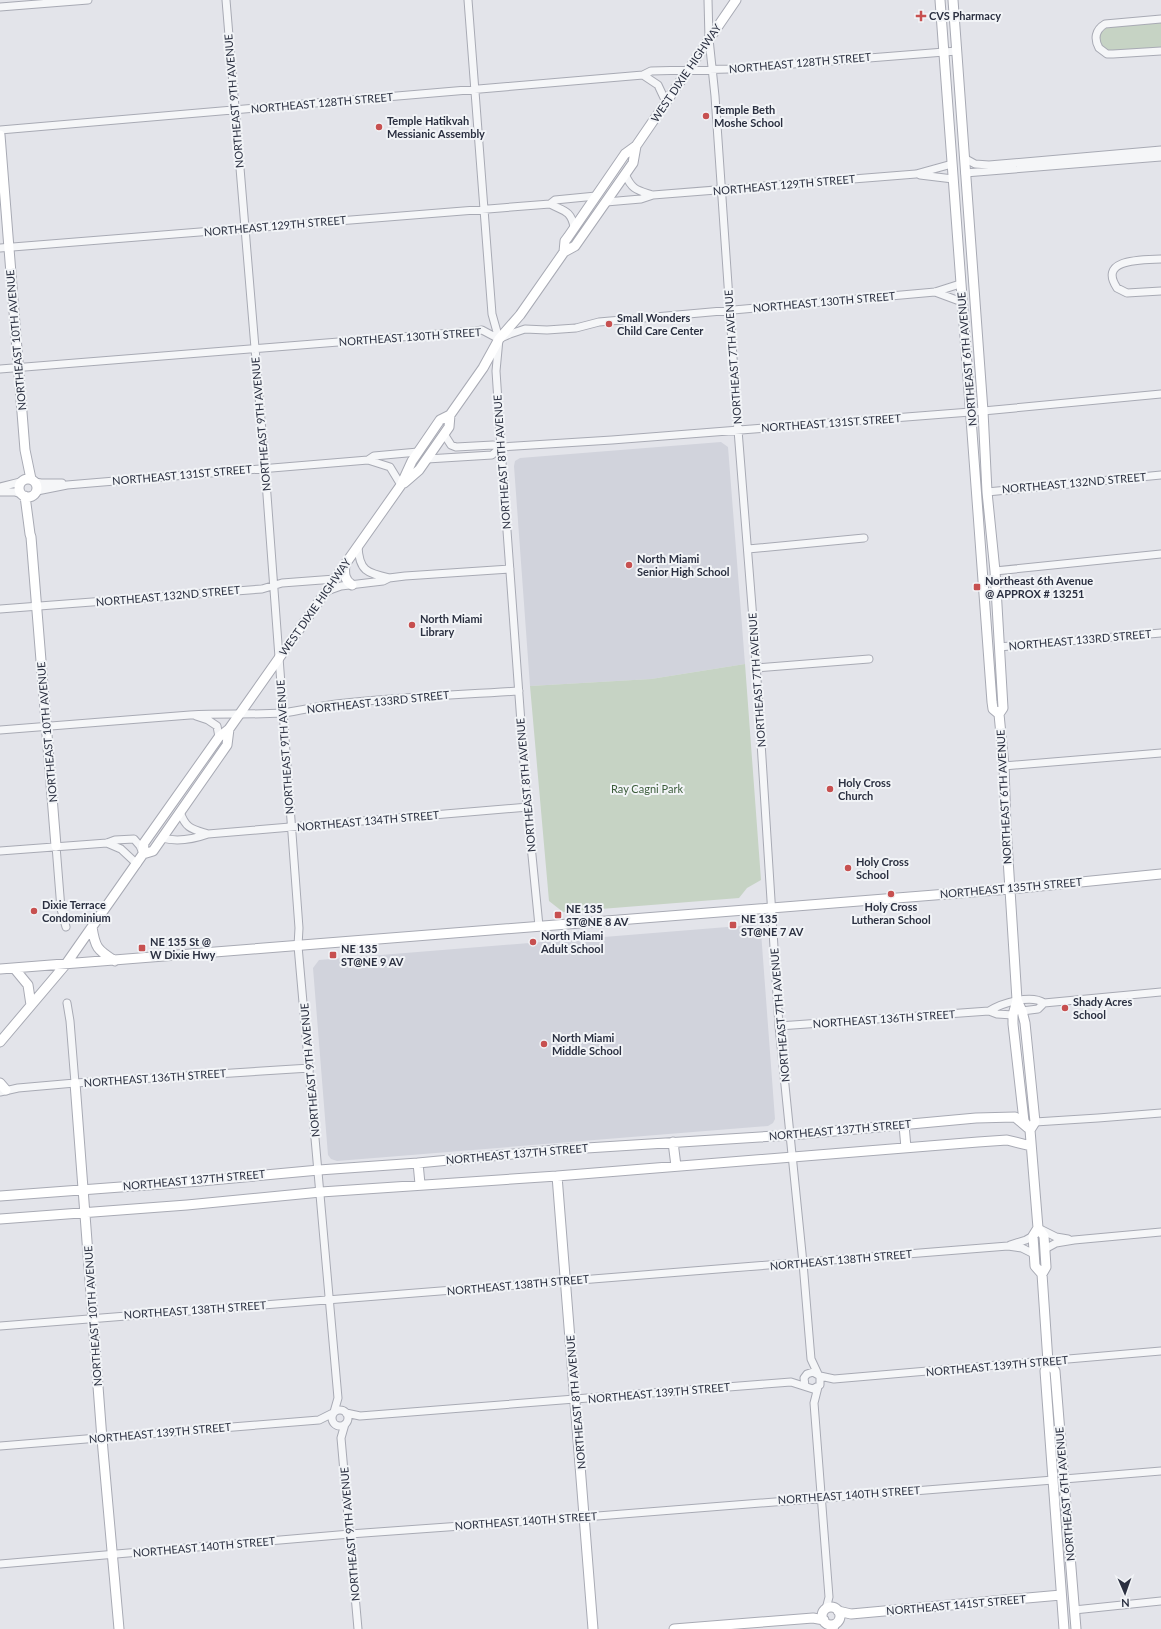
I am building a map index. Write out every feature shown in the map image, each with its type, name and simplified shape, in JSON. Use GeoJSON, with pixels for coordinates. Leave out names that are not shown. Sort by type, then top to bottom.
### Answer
{"type":"FeatureCollection","features":[{"type":"Feature","properties":{"kind":"main road","name":"WEST DIXIE HIGHWAY"},"geometry":{"type":"LineString","coordinates":[[564,252],[565,241],[574,227],[625,154],[636,146],[736,0]]}},
{"type":"Feature","properties":{"kind":"main road","name":"NORTHEAST 6TH AVENUE"},"geometry":{"type":"LineString","coordinates":[[940,0],[992,708],[999,714]]}},
{"type":"Feature","properties":{"kind":"main road","name":"NORTHEAST 6TH AVENUE"},"geometry":{"type":"LineString","coordinates":[[953,0],[966,201],[971,238],[983,411],[987,492],[995,571],[1003,708],[999,714],[1004,766],[1017,1000],[1013,1015],[1024,1121],[1030,1130],[1032,1146],[1035,1266],[1042,1274]]}},
{"type":"Feature","properties":{"kind":"main road","name":"NORTHEAST 10TH AVENUE"},"geometry":{"type":"LineString","coordinates":[[0,135],[4,248],[19,367],[27,481]]}},
{"type":"Feature","properties":{"kind":"main road"},"geometry":{"type":"LineString","coordinates":[[951,142],[960,165],[965,173]]}},
{"type":"Feature","properties":{"kind":"main road","name":"WEST DIXIE HIGHWAY"},"geometry":{"type":"LineString","coordinates":[[0,1042],[66,964],[143,854],[144,843],[218,737],[229,729],[401,485],[412,461],[440,420],[450,415],[483,368],[499,339],[520,315],[564,252],[575,246],[626,174],[633,163],[636,146]]}},
{"type":"Feature","properties":{"kind":"main road"},"geometry":{"type":"LineString","coordinates":[[952,164],[959,175],[966,201]]}},
{"type":"Feature","properties":{"kind":"main road","name":"WEST DIXIE HIGHWAY"},"geometry":{"type":"LineString","coordinates":[[401,485],[419,470],[427,459],[449,427],[450,415]]}},
{"type":"Feature","properties":{"kind":"main road"},"geometry":{"type":"LineString","coordinates":[[27,481],[37,486],[35,493],[29,497],[23,495],[19,488],[27,481]]}},
{"type":"Feature","properties":{"kind":"main road","name":"NORTHEAST 10TH AVENUE"},"geometry":{"type":"LineString","coordinates":[[32,537],[32,501],[35,493]]}},
{"type":"Feature","properties":{"kind":"main road","name":"NORTHEAST 10TH AVENUE"},"geometry":{"type":"LineString","coordinates":[[23,495],[32,537],[56,846]]}},
{"type":"Feature","properties":{"kind":"main road"},"geometry":{"type":"LineString","coordinates":[[345,564],[344,572],[346,580],[352,585]]}},
{"type":"Feature","properties":{"kind":"main road"},"geometry":{"type":"LineString","coordinates":[[986,627],[994,642],[999,647]]}},
{"type":"Feature","properties":{"kind":"main road","name":"WEST DIXIE HIGHWAY"},"geometry":{"type":"LineString","coordinates":[[143,854],[153,851],[227,745],[229,729]]}},
{"type":"Feature","properties":{"kind":"main road","name":"NORTHEAST 135TH STREET"},"geometry":{"type":"LineString","coordinates":[[0,969],[1010,889],[1161,874]]}},
{"type":"Feature","properties":{"kind":"main road"},"geometry":{"type":"LineString","coordinates":[[92,927],[94,942],[97,948],[115,961]]}},
{"type":"Feature","properties":{"kind":"main road"},"geometry":{"type":"LineString","coordinates":[[14,968],[28,985],[31,1005]]}},
{"type":"Feature","properties":{"kind":"main road","name":"NORTHEAST 6TH AVENUE"},"geometry":{"type":"LineString","coordinates":[[1017,1000],[1022,1011],[1035,1122]]}},
{"type":"Feature","properties":{"kind":"main road","name":"NORTHEAST 10TH AVENUE"},"geometry":{"type":"LineString","coordinates":[[75,1083],[102,1438],[120,1629]]}},
{"type":"Feature","properties":{"kind":"main road","name":"NORTHEAST 137TH STREET"},"geometry":{"type":"LineString","coordinates":[[0,1196],[201,1181],[555,1150],[791,1135],[976,1118],[1015,1117],[1030,1130]]}},
{"type":"Feature","properties":{"kind":"main road"},"geometry":{"type":"LineString","coordinates":[[1030,1130],[1035,1122]]}},
{"type":"Feature","properties":{"kind":"main road"},"geometry":{"type":"LineString","coordinates":[[904,1125],[906,1148]]}},
{"type":"Feature","properties":{"kind":"main road","name":"NORTHEAST 137TH STREET"},"geometry":{"type":"LineString","coordinates":[[0,1220],[420,1184],[557,1176],[1006,1140],[1032,1146]]}},
{"type":"Feature","properties":{"kind":"main road"},"geometry":{"type":"LineString","coordinates":[[673,1142],[676,1166]]}},
{"type":"Feature","properties":{"kind":"main road"},"geometry":{"type":"LineString","coordinates":[[418,1163],[420,1184]]}},
{"type":"Feature","properties":{"kind":"main road","name":"NORTHEAST 8TH AVENUE"},"geometry":{"type":"LineString","coordinates":[[557,1176],[593,1629]]}},
{"type":"Feature","properties":{"kind":"main road","name":"NORTHEAST 6TH AVENUE"},"geometry":{"type":"LineString","coordinates":[[1035,1232],[1044,1236],[1045,1249],[1046,1267],[1042,1274],[1048,1362],[1045,1371],[1064,1629]]}},
{"type":"Feature","properties":{"kind":"main road","name":"NORTHEAST 6TH AVENUE"},"geometry":{"type":"LineString","coordinates":[[1048,1362],[1055,1371],[1076,1629]]}},
{"type":"Feature","properties":{"kind":"main road"},"geometry":{"type":"LineString","coordinates":[[1054,1490],[1060,1505],[1068,1594],[1071,1607],[1074,1610]]}},
{"type":"Feature","properties":{"kind":"main road","name":"NORTHEAST 141ST STREET"},"geometry":{"type":"LineString","coordinates":[[674,1629],[813,1618],[831,1619],[851,1614],[1061,1596]]}},
{"type":"Feature","properties":{"kind":"street"},"geometry":{"type":"LineString","coordinates":[[0,7],[88,0]]}},
{"type":"Feature","properties":{"kind":"street","name":"NORTHEAST 9TH AVENUE"},"geometry":{"type":"LineString","coordinates":[[226,0],[265,468],[299,928],[298,946],[321,1192],[338,1398],[346,1413]]}},
{"type":"Feature","properties":{"kind":"street","name":"NORTHEAST 8TH AVENUE"},"geometry":{"type":"LineString","coordinates":[[468,0],[492,314],[499,339],[496,371],[501,447],[528,807],[539,926]]}},
{"type":"Feature","properties":{"kind":"street","name":"NORTHEAST 7TH AVENUE"},"geometry":{"type":"LineString","coordinates":[[708,0],[709,38],[748,549],[780,1026],[811,1359],[819,1375]]}},
{"type":"Feature","properties":{"kind":"street"},"geometry":{"type":"LineString","coordinates":[[1161,19],[1105,24],[1098,30],[1096,38],[1099,48],[1107,54],[1161,51]]}},
{"type":"Feature","properties":{"kind":"street","name":"NORTHEAST 128TH STREET"},"geometry":{"type":"LineString","coordinates":[[0,130],[643,76],[651,71],[712,70],[957,51]]}},
{"type":"Feature","properties":{"kind":"street"},"geometry":{"type":"LineString","coordinates":[[643,76],[658,85],[666,102]]}},
{"type":"Feature","properties":{"kind":"street"},"geometry":{"type":"LineString","coordinates":[[964,158],[975,164],[989,165],[1161,150]]}},
{"type":"Feature","properties":{"kind":"street"},"geometry":{"type":"LineString","coordinates":[[965,173],[1161,157]]}},
{"type":"Feature","properties":{"kind":"street","name":"NORTHEAST 129TH STREET"},"geometry":{"type":"LineString","coordinates":[[606,202],[641,199],[652,195],[916,174],[952,164]]}},
{"type":"Feature","properties":{"kind":"street","name":"NORTHEAST 129TH STREET"},"geometry":{"type":"LineString","coordinates":[[626,174],[628,182],[633,188],[652,195]]}},
{"type":"Feature","properties":{"kind":"street","name":"NORTHEAST 129TH STREET"},"geometry":{"type":"LineString","coordinates":[[916,174],[953,179]]}},
{"type":"Feature","properties":{"kind":"street","name":"NORTHEAST 129TH STREET"},"geometry":{"type":"LineString","coordinates":[[4,248],[550,204],[555,200],[596,196]]}},
{"type":"Feature","properties":{"kind":"street"},"geometry":{"type":"LineString","coordinates":[[550,204],[567,212],[573,220],[574,227]]}},
{"type":"Feature","properties":{"kind":"street"},"geometry":{"type":"LineString","coordinates":[[1161,259],[1123,262],[1116,268],[1113,275],[1115,285],[1122,292],[1133,293],[1161,291]]}},
{"type":"Feature","properties":{"kind":"street","name":"NORTHEAST 130TH STREET"},"geometry":{"type":"LineString","coordinates":[[0,369],[482,330],[499,339],[525,329],[546,330],[576,328],[599,322],[935,292],[960,284]]}},
{"type":"Feature","properties":{"kind":"street","name":"NORTHEAST 130TH STREET"},"geometry":{"type":"LineString","coordinates":[[935,292],[962,302]]}},
{"type":"Feature","properties":{"kind":"street","name":"NORTHEAST 131ST STREET"},"geometry":{"type":"LineString","coordinates":[[444,434],[451,445],[456,447],[493,445],[501,447],[612,440],[971,412],[1161,394]]}},
{"type":"Feature","properties":{"kind":"street","name":"NORTHEAST 131ST STREET"},"geometry":{"type":"LineString","coordinates":[[427,459],[492,455],[501,447]]}},
{"type":"Feature","properties":{"kind":"street","name":"NORTHEAST 131ST STREET"},"geometry":{"type":"LineString","coordinates":[[368,460],[374,456],[418,452]]}},
{"type":"Feature","properties":{"kind":"street","name":"NORTHEAST 131ST STREET"},"geometry":{"type":"LineString","coordinates":[[35,493],[67,484],[368,460],[390,467],[401,485]]}},
{"type":"Feature","properties":{"kind":"street","name":"NORTHEAST 132ND STREET"},"geometry":{"type":"LineString","coordinates":[[987,492],[1161,475]]}},
{"type":"Feature","properties":{"kind":"street","name":"NORTHEAST 131ST STREET"},"geometry":{"type":"LineString","coordinates":[[0,487],[27,481],[67,484]]}},
{"type":"Feature","properties":{"kind":"street"},"geometry":{"type":"LineString","coordinates":[[0,492],[15,492],[23,495]]}},
{"type":"Feature","properties":{"kind":"street"},"geometry":{"type":"LineString","coordinates":[[748,549],[864,538]]}},
{"type":"Feature","properties":{"kind":"street"},"geometry":{"type":"LineString","coordinates":[[358,546],[360,561],[364,569],[374,575],[389,578],[510,569]]}},
{"type":"Feature","properties":{"kind":"street"},"geometry":{"type":"LineString","coordinates":[[995,571],[1161,554]]}},
{"type":"Feature","properties":{"kind":"street"},"geometry":{"type":"LineString","coordinates":[[327,590],[383,581],[389,578]]}},
{"type":"Feature","properties":{"kind":"street","name":"NORTHEAST 132ND STREET"},"geometry":{"type":"LineString","coordinates":[[0,609],[262,589],[273,585],[335,579]]}},
{"type":"Feature","properties":{"kind":"street","name":"NORTHEAST 133RD STREET"},"geometry":{"type":"LineString","coordinates":[[999,647],[1161,633]]}},
{"type":"Feature","properties":{"kind":"street"},"geometry":{"type":"LineString","coordinates":[[756,668],[869,658]]}},
{"type":"Feature","properties":{"kind":"street","name":"NORTHEAST 133RD STREET"},"geometry":{"type":"LineString","coordinates":[[0,730],[221,713],[239,714],[283,712],[335,704],[471,693],[519,691]]}},
{"type":"Feature","properties":{"kind":"street","name":"NORTHEAST 133RD STREET"},"geometry":{"type":"LineString","coordinates":[[190,715],[208,720],[217,726],[218,737]]}},
{"type":"Feature","properties":{"kind":"street"},"geometry":{"type":"LineString","coordinates":[[1004,766],[1161,753]]}},
{"type":"Feature","properties":{"kind":"street","name":"NORTHEAST 134TH STREET"},"geometry":{"type":"LineString","coordinates":[[162,838],[177,840],[200,837],[208,834],[528,807]]}},
{"type":"Feature","properties":{"kind":"street","name":"NORTHEAST 134TH STREET"},"geometry":{"type":"LineString","coordinates":[[180,812],[187,826],[196,831],[208,834]]}},
{"type":"Feature","properties":{"kind":"street"},"geometry":{"type":"LineString","coordinates":[[0,851],[107,843],[115,840],[134,839],[140,846],[143,854]]}},
{"type":"Feature","properties":{"kind":"street"},"geometry":{"type":"LineString","coordinates":[[107,843],[121,849],[136,864]]}},
{"type":"Feature","properties":{"kind":"street","name":"NORTHEAST 10TH AVENUE"},"geometry":{"type":"LineString","coordinates":[[56,846],[61,909],[66,926]]}},
{"type":"Feature","properties":{"kind":"street","name":"NORTHEAST 136TH STREET"},"geometry":{"type":"LineString","coordinates":[[989,1011],[997,1006],[1017,1000],[1041,1000],[1044,1003],[1161,992]]}},
{"type":"Feature","properties":{"kind":"street","name":"NORTHEAST 10TH AVENUE"},"geometry":{"type":"LineString","coordinates":[[66,1003],[70,1021],[75,1083]]}},
{"type":"Feature","properties":{"kind":"street","name":"NORTHEAST 136TH STREET"},"geometry":{"type":"LineString","coordinates":[[1022,1011],[1038,1009],[1044,1003]]}},
{"type":"Feature","properties":{"kind":"street","name":"NORTHEAST 136TH STREET"},"geometry":{"type":"LineString","coordinates":[[780,1026],[989,1011],[997,1014],[1013,1015]]}},
{"type":"Feature","properties":{"kind":"street","name":"NORTHEAST 136TH STREET"},"geometry":{"type":"LineString","coordinates":[[2,1088],[310,1068]]}},
{"type":"Feature","properties":{"kind":"street"},"geometry":{"type":"LineString","coordinates":[[1035,1122],[1161,1113]]}},
{"type":"Feature","properties":{"kind":"street"},"geometry":{"type":"LineString","coordinates":[[1008,1246],[1026,1240],[1035,1232],[1074,1240]]}},
{"type":"Feature","properties":{"kind":"street"},"geometry":{"type":"LineString","coordinates":[[1045,1249],[1056,1243],[1074,1240],[1161,1232]]}},
{"type":"Feature","properties":{"kind":"street","name":"NORTHEAST 138TH STREET"},"geometry":{"type":"LineString","coordinates":[[0,1326],[1008,1246],[1022,1248],[1034,1254]]}},
{"type":"Feature","properties":{"kind":"street","name":"NORTHEAST 139TH STREET"},"geometry":{"type":"LineString","coordinates":[[819,1375],[834,1379],[1161,1352]]}},
{"type":"Feature","properties":{"kind":"street","name":"NORTHEAST 7TH AVENUE"},"geometry":{"type":"LineString","coordinates":[[805,1377],[811,1359]]}},
{"type":"Feature","properties":{"kind":"street"},"geometry":{"type":"LineString","coordinates":[[814,1403],[806,1387],[805,1377],[810,1372],[819,1375],[819,1386],[814,1403],[831,1619]]}},
{"type":"Feature","properties":{"kind":"street","name":"NORTHEAST 139TH STREET"},"geometry":{"type":"LineString","coordinates":[[346,1413],[360,1416],[576,1400],[791,1382],[805,1377]]}},
{"type":"Feature","properties":{"kind":"street","name":"NORTHEAST 139TH STREET"},"geometry":{"type":"LineString","coordinates":[[819,1386],[834,1379]]}},
{"type":"Feature","properties":{"kind":"street","name":"NORTHEAST 139TH STREET"},"geometry":{"type":"LineString","coordinates":[[791,1382],[806,1387]]}},
{"type":"Feature","properties":{"kind":"street"},"geometry":{"type":"LineString","coordinates":[[806,1387],[813,1389],[819,1386]]}},
{"type":"Feature","properties":{"kind":"street","name":"NORTHEAST 9TH AVENUE"},"geometry":{"type":"LineString","coordinates":[[333,1413],[338,1398]]}},
{"type":"Feature","properties":{"kind":"street"},"geometry":{"type":"LineString","coordinates":[[341,1410],[346,1413],[348,1420],[345,1424],[340,1426],[334,1424],[331,1417],[333,1413],[341,1410]]}},
{"type":"Feature","properties":{"kind":"street","name":"NORTHEAST 139TH STREET"},"geometry":{"type":"LineString","coordinates":[[319,1420],[333,1413]]}},
{"type":"Feature","properties":{"kind":"street","name":"NORTHEAST 139TH STREET"},"geometry":{"type":"LineString","coordinates":[[345,1424],[360,1416]]}},
{"type":"Feature","properties":{"kind":"street","name":"NORTHEAST 139TH STREET"},"geometry":{"type":"LineString","coordinates":[[0,1446],[319,1420],[334,1424]]}},
{"type":"Feature","properties":{"kind":"street","name":"NORTHEAST 9TH AVENUE"},"geometry":{"type":"LineString","coordinates":[[334,1424],[341,1438],[358,1629]]}},
{"type":"Feature","properties":{"kind":"street","name":"NORTHEAST 9TH AVENUE"},"geometry":{"type":"LineString","coordinates":[[341,1438],[345,1424]]}},
{"type":"Feature","properties":{"kind":"street"},"geometry":{"type":"LineString","coordinates":[[1064,1479],[1161,1471]]}},
{"type":"Feature","properties":{"kind":"street","name":"NORTHEAST 140TH STREET"},"geometry":{"type":"LineString","coordinates":[[0,1564],[350,1534],[1053,1480]]}},
{"type":"Feature","properties":{"kind":"street"},"geometry":{"type":"LineString","coordinates":[[1074,1610],[1161,1601]]}},
{"type":"Feature","properties":{"kind":"shaded area","name":"North Miami Senior High School"},"geometry":{"type":"Polygon","coordinates":[[[721,442],[728,447],[745,664],[651,679],[530,686],[514,466],[515,461],[520,458],[721,442]]]}},
{"type":"Feature","properties":{"kind":"shaded area","name":"North Miami Middle School"},"geometry":{"type":"Polygon","coordinates":[[[752,925],[758,927],[761,932],[775,1119],[773,1123],[768,1126],[337,1161],[331,1159],[328,1155],[313,968],[319,960],[752,925]]]}},
{"type":"Feature","properties":{"kind":"green space"},"geometry":{"type":"Polygon","coordinates":[[[1161,21],[1161,48],[1110,51],[1103,47],[1101,43],[1099,35],[1107,27],[1161,21]]]}},
{"type":"Feature","properties":{"kind":"green space","name":"Ray Cagni Park"},"geometry":{"type":"Polygon","coordinates":[[[745,664],[761,880],[747,888],[739,898],[563,912],[549,901],[530,686],[651,679],[745,664]]]}},
{"type":"Feature","properties":{"kind":"place","name":"CVS Pharmacy"},"geometry":{"type":"Point","coordinates":[921,16]}},
{"type":"Feature","properties":{"kind":"place","name":"Temple Beth Moshe School"},"geometry":{"type":"Point","coordinates":[706,116]}},
{"type":"Feature","properties":{"kind":"place","name":"Temple Hatikvah Messianic Assembly"},"geometry":{"type":"Point","coordinates":[379,127]}},
{"type":"Feature","properties":{"kind":"place","name":"Small Wonders Child Care Center"},"geometry":{"type":"Point","coordinates":[609,324]}},
{"type":"Feature","properties":{"kind":"place","name":"North Miami Senior High School"},"geometry":{"type":"Point","coordinates":[629,565]}},
{"type":"Feature","properties":{"kind":"place","name":"Northeast 6th Avenue @ APPROX # 13251"},"geometry":{"type":"Point","coordinates":[977,587]}},
{"type":"Feature","properties":{"kind":"place","name":"North Miami Library"},"geometry":{"type":"Point","coordinates":[412,625]}},
{"type":"Feature","properties":{"kind":"place","name":"Holy Cross Church"},"geometry":{"type":"Point","coordinates":[830,789]}},
{"type":"Feature","properties":{"kind":"place","name":"Holy Cross School"},"geometry":{"type":"Point","coordinates":[848,868]}},
{"type":"Feature","properties":{"kind":"place","name":"Holy Cross Lutheran School"},"geometry":{"type":"Point","coordinates":[891,894]}},
{"type":"Feature","properties":{"kind":"place","name":"Dixie Terrace Condominium"},"geometry":{"type":"Point","coordinates":[34,911]}},
{"type":"Feature","properties":{"kind":"place","name":"NE 135 ST@NE 8 AV"},"geometry":{"type":"Point","coordinates":[558,915]}},
{"type":"Feature","properties":{"kind":"place","name":"NE 135 ST@NE 7 AV"},"geometry":{"type":"Point","coordinates":[733,925]}},
{"type":"Feature","properties":{"kind":"place","name":"North Miami Adult School"},"geometry":{"type":"Point","coordinates":[533,942]}},
{"type":"Feature","properties":{"kind":"place","name":"NE 135 St @ W Dixie Hwy"},"geometry":{"type":"Point","coordinates":[142,948]}},
{"type":"Feature","properties":{"kind":"place","name":"NE 135 ST@NE 9 AV"},"geometry":{"type":"Point","coordinates":[333,955]}},
{"type":"Feature","properties":{"kind":"place","name":"Shady Acres School"},"geometry":{"type":"Point","coordinates":[1065,1008]}},
{"type":"Feature","properties":{"kind":"place","name":"North Miami Middle School"},"geometry":{"type":"Point","coordinates":[544,1044]}}]}
